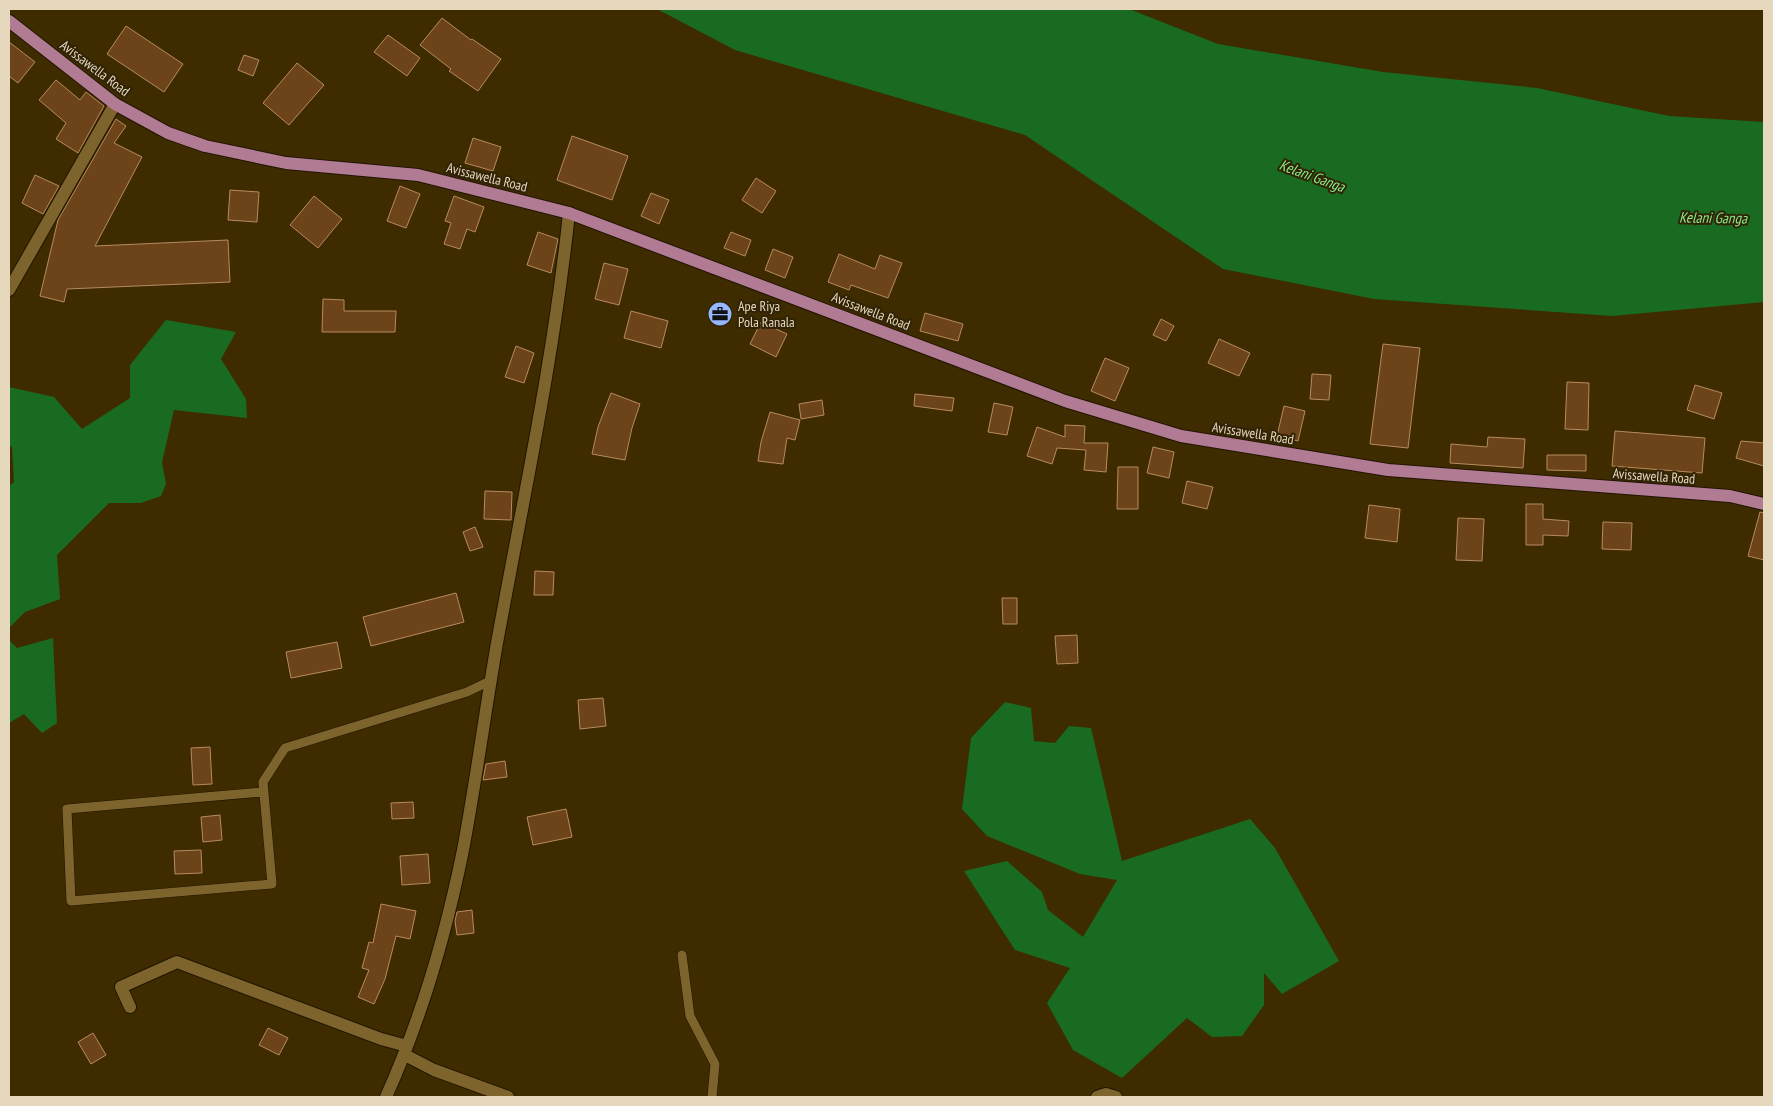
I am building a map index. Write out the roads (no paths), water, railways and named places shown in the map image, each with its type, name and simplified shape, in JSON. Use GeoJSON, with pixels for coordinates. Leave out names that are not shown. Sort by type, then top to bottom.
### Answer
{"type":"FeatureCollection","features":[{"type":"Feature","properties":{"kind":"main road","name":"Avissawella Road"},"geometry":{"type":"LineString","coordinates":[[9,21],[115,104],[168,133],[206,146],[286,163],[418,175],[570,213],[1066,401],[1181,436],[1388,470],[1730,496],[1764,504]]}},
{"type":"Feature","properties":{"kind":"street"},"geometry":{"type":"LineString","coordinates":[[9,290],[115,104]]}},
{"type":"Feature","properties":{"kind":"street"},"geometry":{"type":"LineString","coordinates":[[386,1097],[406,1050],[442,941],[463,850],[490,681],[562,289],[570,213]]}},
{"type":"Feature","properties":{"kind":"street"},"geometry":{"type":"LineString","coordinates":[[130,1007],[122,987],[177,962],[381,1039],[406,1050],[434,1070],[508,1097]]}},
{"type":"Feature","properties":{"kind":"street"},"geometry":{"type":"LineString","coordinates":[[1097,1097],[1106,1094],[1116,1097]]}},
{"type":"Feature","properties":{"kind":"lane"},"geometry":{"type":"LineString","coordinates":[[263,792],[67,809],[71,901],[272,884],[263,782],[285,748],[467,692],[490,681]]}},
{"type":"Feature","properties":{"kind":"lane"},"geometry":{"type":"LineString","coordinates":[[682,955],[690,1016],[715,1064],[712,1097]]}},
{"type":"Feature","properties":{"kind":"water","name":"Kelani Ganga"},"geometry":{"type":"Polygon","coordinates":[[[657,9],[1129,9],[1218,44],[1383,72],[1537,88],[1669,116],[1764,122],[1764,302],[1612,316],[1374,299],[1223,269],[1025,135],[735,50],[657,9]]]}},
{"type":"Feature","properties":{"kind":"water"},"geometry":{"type":"Polygon","coordinates":[[[166,320],[236,332],[221,359],[246,399],[247,418],[174,410],[162,462],[166,484],[161,496],[141,503],[109,503],[57,555],[60,599],[25,612],[9,628],[9,486],[14,482],[12,447],[9,445],[9,387],[54,397],[82,429],[130,398],[130,365],[166,320]]]}},
{"type":"Feature","properties":{"kind":"water"},"geometry":{"type":"Polygon","coordinates":[[[53,638],[57,723],[42,733],[24,714],[9,723],[9,640],[17,648],[53,638]]]}},
{"type":"Feature","properties":{"kind":"water"},"geometry":{"type":"Polygon","coordinates":[[[1005,702],[1031,708],[1034,741],[1055,743],[1069,726],[1091,728],[1122,861],[1250,819],[1275,848],[1339,961],[1282,994],[1264,973],[1264,1005],[1242,1036],[1212,1037],[1187,1018],[1122,1078],[1073,1050],[1047,1003],[1070,968],[1015,950],[964,871],[1007,861],[1042,892],[1048,910],[1083,937],[1117,880],[1080,874],[987,836],[962,809],[971,738],[1005,702]]]}},
{"type":"Feature","properties":{"kind":"place","name":"Ape Riya Pola Ranala"},"geometry":{"type":"Point","coordinates":[720,314]}}]}
